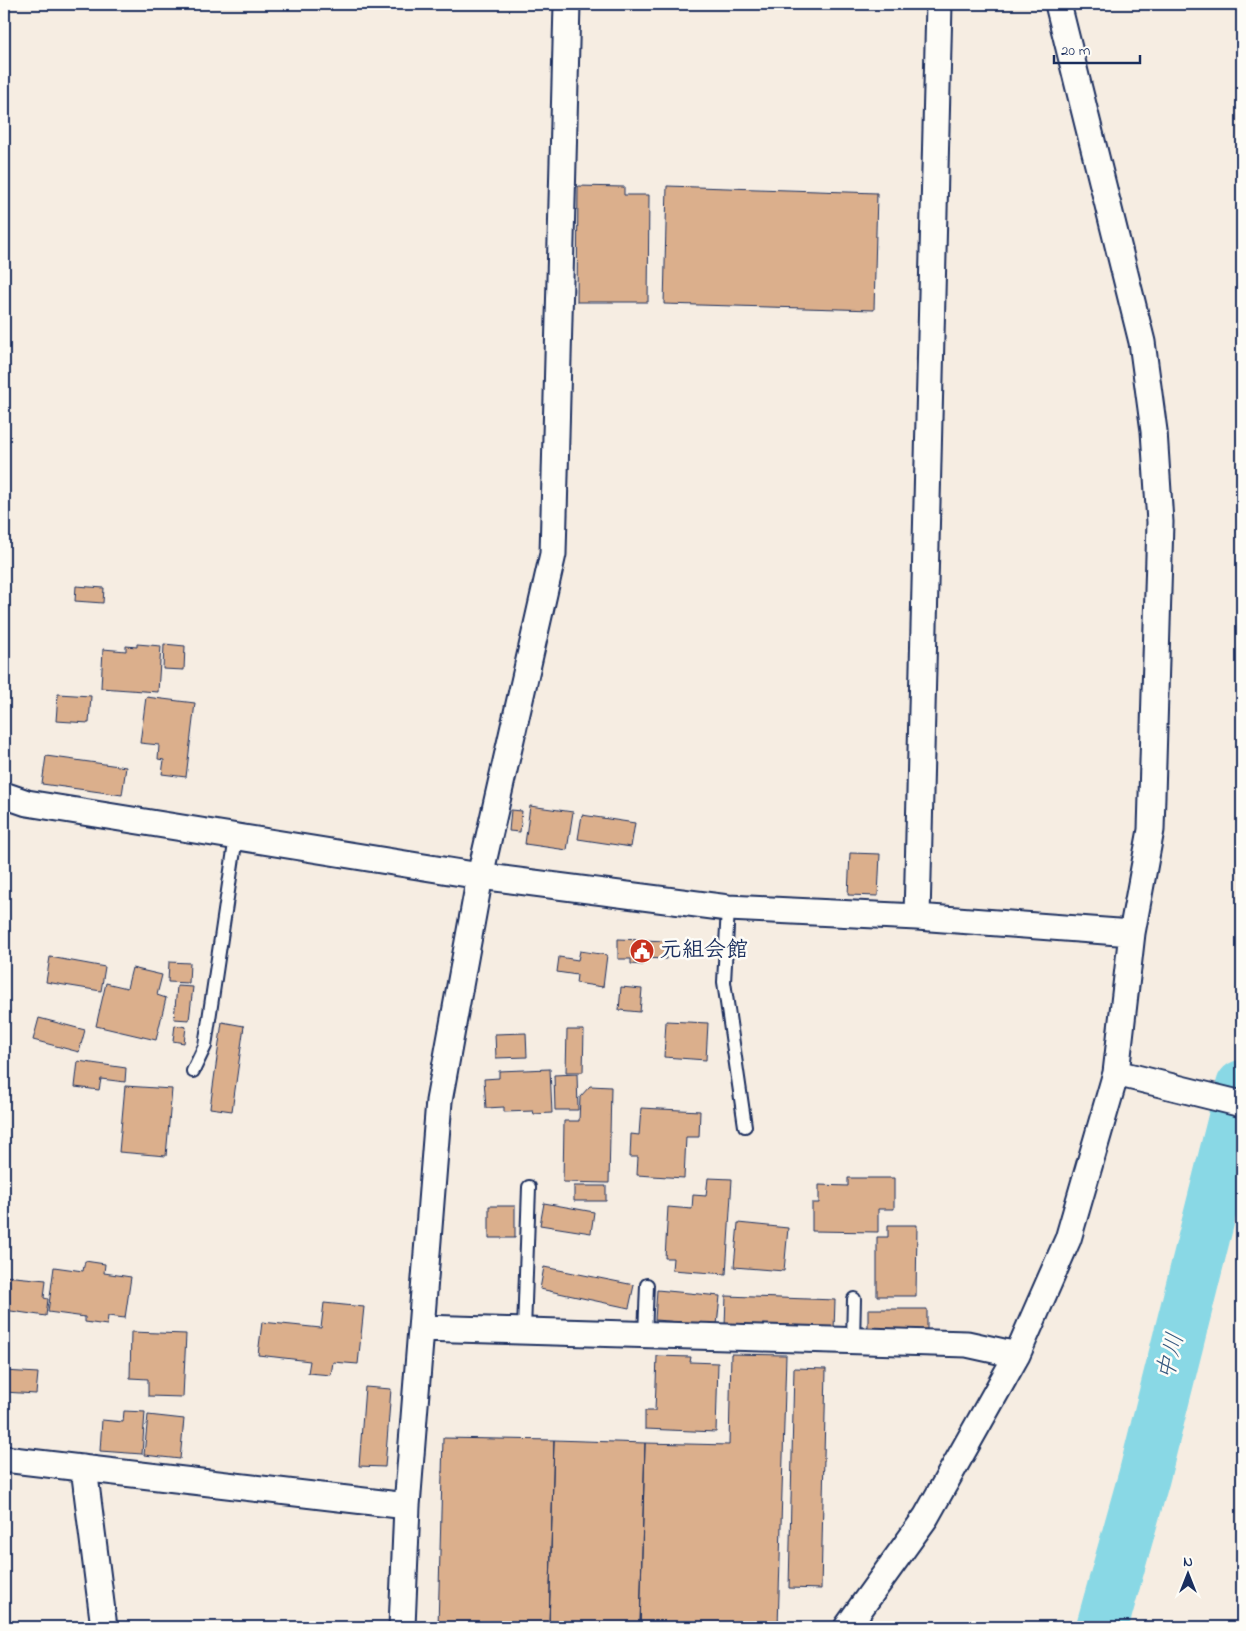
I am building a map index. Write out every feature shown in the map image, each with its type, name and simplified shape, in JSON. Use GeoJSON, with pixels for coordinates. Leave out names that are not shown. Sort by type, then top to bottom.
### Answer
{"type":"FeatureCollection","features":[{"type":"Feature","properties":{"kind":"street"},"geometry":{"type":"LineString","coordinates":[[402,1627],[407,1506],[439,1101],[480,876],[552,554],[566,4]]}},
{"type":"Feature","properties":{"kind":"street"},"geometry":{"type":"LineString","coordinates":[[917,917],[939,4]]}},
{"type":"Feature","properties":{"kind":"street"},"geometry":{"type":"LineString","coordinates":[[847,1627],[926,1517],[1017,1355],[1068,1239],[1116,1072],[1132,933],[1151,830],[1160,522],[1154,430],[1142,342],[1058,4]]}},
{"type":"Feature","properties":{"kind":"street"},"geometry":{"type":"LineString","coordinates":[[4,795],[28,803],[480,876],[728,908],[917,917],[1132,933]]}},
{"type":"Feature","properties":{"kind":"street"},"geometry":{"type":"LineString","coordinates":[[1116,1072],[1242,1104]]}},
{"type":"Feature","properties":{"kind":"street"},"geometry":{"type":"LineString","coordinates":[[421,1328],[967,1344],[1017,1355]]}},
{"type":"Feature","properties":{"kind":"street"},"geometry":{"type":"LineString","coordinates":[[4,1459],[407,1506]]}},
{"type":"Feature","properties":{"kind":"street"},"geometry":{"type":"LineString","coordinates":[[84,1468],[104,1627]]}},
{"type":"Feature","properties":{"kind":"lane"},"geometry":{"type":"LineString","coordinates":[[193,1071],[205,1046],[236,837]]}},
{"type":"Feature","properties":{"kind":"lane"},"geometry":{"type":"LineString","coordinates":[[728,908],[724,982],[745,1126]]}},
{"type":"Feature","properties":{"kind":"lane"},"geometry":{"type":"LineString","coordinates":[[524,1331],[529,1187]]}},
{"type":"Feature","properties":{"kind":"lane"},"geometry":{"type":"LineString","coordinates":[[645,1334],[647,1285]]}},
{"type":"Feature","properties":{"kind":"lane"},"geometry":{"type":"LineString","coordinates":[[853,1341],[854,1299]]}},
{"type":"Feature","properties":{"kind":"building"},"geometry":{"type":"Polygon","coordinates":[[[578,186],[624,187],[624,195],[649,195],[648,302],[577,302],[578,186]]]}},
{"type":"Feature","properties":{"kind":"building"},"geometry":{"type":"Polygon","coordinates":[[[667,186],[877,193],[874,310],[664,304],[667,186]]]}},
{"type":"Feature","properties":{"kind":"building"},"geometry":{"type":"Polygon","coordinates":[[[76,586],[104,588],[103,603],[75,601],[76,586]]]}},
{"type":"Feature","properties":{"kind":"building"},"geometry":{"type":"Polygon","coordinates":[[[137,644],[161,646],[158,692],[101,688],[103,649],[126,651],[126,646],[137,647],[137,644]]]}},
{"type":"Feature","properties":{"kind":"building"},"geometry":{"type":"Polygon","coordinates":[[[164,644],[185,646],[184,670],[163,669],[164,644]]]}},
{"type":"Feature","properties":{"kind":"building"},"geometry":{"type":"Polygon","coordinates":[[[58,694],[91,696],[89,723],[56,721],[58,694]]]}},
{"type":"Feature","properties":{"kind":"building"},"geometry":{"type":"Polygon","coordinates":[[[146,697],[195,703],[186,777],[162,774],[164,760],[158,759],[159,745],[140,743],[146,697]]]}},
{"type":"Feature","properties":{"kind":"building"},"geometry":{"type":"Polygon","coordinates":[[[46,756],[126,767],[122,795],[42,784],[46,756]]]}},
{"type":"Feature","properties":{"kind":"building"},"geometry":{"type":"Polygon","coordinates":[[[530,806],[573,812],[567,850],[525,844],[530,806]]]}},
{"type":"Feature","properties":{"kind":"building"},"geometry":{"type":"Polygon","coordinates":[[[511,810],[522,811],[520,832],[509,831],[511,810]]]}},
{"type":"Feature","properties":{"kind":"building"},"geometry":{"type":"Polygon","coordinates":[[[582,815],[635,823],[631,847],[578,839],[582,815]]]}},
{"type":"Feature","properties":{"kind":"building"},"geometry":{"type":"Polygon","coordinates":[[[850,853],[880,854],[878,896],[848,895],[850,853]]]}},
{"type":"Feature","properties":{"kind":"building"},"geometry":{"type":"Polygon","coordinates":[[[618,939],[667,941],[666,959],[643,958],[643,965],[631,964],[631,959],[618,959],[618,939]]]}},
{"type":"Feature","properties":{"kind":"building"},"geometry":{"type":"Polygon","coordinates":[[[580,951],[607,955],[603,987],[576,983],[577,975],[557,972],[559,957],[578,960],[580,951]]]}},
{"type":"Feature","properties":{"kind":"building"},"geometry":{"type":"Polygon","coordinates":[[[50,957],[105,967],[101,991],[46,982],[50,957]]]}},
{"type":"Feature","properties":{"kind":"building"},"geometry":{"type":"Polygon","coordinates":[[[169,962],[190,963],[189,983],[168,982],[169,962]]]}},
{"type":"Feature","properties":{"kind":"building"},"geometry":{"type":"Polygon","coordinates":[[[132,968],[162,975],[157,995],[166,998],[156,1040],[96,1026],[106,983],[127,988],[132,968]]]}},
{"type":"Feature","properties":{"kind":"building"},"geometry":{"type":"Polygon","coordinates":[[[177,986],[193,987],[189,1020],[174,1019],[177,986]]]}},
{"type":"Feature","properties":{"kind":"building"},"geometry":{"type":"Polygon","coordinates":[[[621,987],[642,989],[640,1012],[619,1010],[621,987]]]}},
{"type":"Feature","properties":{"kind":"building"},"geometry":{"type":"Polygon","coordinates":[[[39,1018],[85,1030],[79,1052],[33,1040],[39,1018]]]}},
{"type":"Feature","properties":{"kind":"building"},"geometry":{"type":"Polygon","coordinates":[[[666,1021],[708,1023],[706,1060],[664,1057],[666,1021]]]}},
{"type":"Feature","properties":{"kind":"building"},"geometry":{"type":"Polygon","coordinates":[[[222,1022],[244,1026],[232,1111],[210,1108],[222,1022]]]}},
{"type":"Feature","properties":{"kind":"building"},"geometry":{"type":"Polygon","coordinates":[[[175,1025],[186,1027],[184,1043],[173,1041],[175,1025]]]}},
{"type":"Feature","properties":{"kind":"building"},"geometry":{"type":"Polygon","coordinates":[[[567,1030],[584,1030],[583,1072],[566,1072],[567,1030]]]}},
{"type":"Feature","properties":{"kind":"building"},"geometry":{"type":"Polygon","coordinates":[[[526,1033],[527,1057],[496,1058],[495,1034],[526,1033]]]}},
{"type":"Feature","properties":{"kind":"building"},"geometry":{"type":"Polygon","coordinates":[[[78,1061],[126,1068],[125,1082],[101,1079],[99,1090],[75,1087],[78,1061]]]}},
{"type":"Feature","properties":{"kind":"building"},"geometry":{"type":"Polygon","coordinates":[[[550,1069],[552,1113],[534,1114],[533,1111],[504,1112],[504,1107],[486,1108],[484,1079],[499,1078],[499,1071],[550,1069]]]}},
{"type":"Feature","properties":{"kind":"building"},"geometry":{"type":"Polygon","coordinates":[[[577,1074],[578,1110],[555,1110],[554,1075],[577,1074]]]}},
{"type":"Feature","properties":{"kind":"building"},"geometry":{"type":"Polygon","coordinates":[[[125,1086],[172,1089],[166,1156],[119,1152],[125,1086]]]}},
{"type":"Feature","properties":{"kind":"building"},"geometry":{"type":"Polygon","coordinates":[[[590,1086],[611,1087],[609,1183],[563,1182],[564,1121],[579,1121],[580,1097],[590,1086]]]}},
{"type":"Feature","properties":{"kind":"building"},"geometry":{"type":"Polygon","coordinates":[[[641,1108],[700,1111],[699,1137],[686,1137],[684,1178],[637,1175],[638,1157],[630,1157],[631,1134],[639,1135],[641,1108]]]}},
{"type":"Feature","properties":{"kind":"building"},"geometry":{"type":"Polygon","coordinates":[[[708,1178],[732,1179],[726,1274],[672,1270],[673,1258],[665,1258],[668,1207],[692,1209],[693,1195],[706,1196],[708,1178]]]}},
{"type":"Feature","properties":{"kind":"building"},"geometry":{"type":"Polygon","coordinates":[[[848,1178],[894,1178],[894,1209],[878,1209],[878,1232],[812,1231],[812,1203],[819,1203],[819,1185],[848,1186],[848,1178]]]}},
{"type":"Feature","properties":{"kind":"building"},"geometry":{"type":"Polygon","coordinates":[[[574,1186],[606,1186],[606,1201],[574,1201],[574,1186]]]}},
{"type":"Feature","properties":{"kind":"building"},"geometry":{"type":"Polygon","coordinates":[[[544,1203],[594,1212],[591,1233],[540,1225],[544,1203]]]}},
{"type":"Feature","properties":{"kind":"building"},"geometry":{"type":"Polygon","coordinates":[[[489,1206],[515,1206],[515,1238],[489,1238],[489,1206]]]}},
{"type":"Feature","properties":{"kind":"building"},"geometry":{"type":"Polygon","coordinates":[[[738,1223],[788,1228],[784,1271],[734,1267],[738,1223]]]}},
{"type":"Feature","properties":{"kind":"building"},"geometry":{"type":"Polygon","coordinates":[[[888,1225],[917,1225],[916,1296],[877,1296],[877,1237],[888,1237],[888,1225]]]}},
{"type":"Feature","properties":{"kind":"building"},"geometry":{"type":"Polygon","coordinates":[[[85,1261],[105,1264],[104,1273],[131,1277],[125,1318],[108,1316],[107,1325],[85,1322],[85,1317],[48,1312],[54,1267],[83,1271],[85,1261]]]}},
{"type":"Feature","properties":{"kind":"building"},"geometry":{"type":"Polygon","coordinates":[[[544,1267],[634,1285],[629,1308],[540,1289],[544,1267]]]}},
{"type":"Feature","properties":{"kind":"building"},"geometry":{"type":"Polygon","coordinates":[[[4,1276],[46,1280],[44,1298],[48,1299],[46,1316],[4,1310],[4,1276]]]}},
{"type":"Feature","properties":{"kind":"building"},"geometry":{"type":"Polygon","coordinates":[[[657,1290],[720,1296],[717,1325],[655,1320],[657,1290]]]}},
{"type":"Feature","properties":{"kind":"building"},"geometry":{"type":"Polygon","coordinates":[[[726,1296],[835,1300],[834,1330],[725,1326],[726,1296]]]}},
{"type":"Feature","properties":{"kind":"building"},"geometry":{"type":"Polygon","coordinates":[[[324,1303],[364,1307],[358,1364],[333,1362],[331,1375],[308,1373],[310,1361],[258,1355],[262,1322],[321,1328],[324,1303]]]}},
{"type":"Feature","properties":{"kind":"building"},"geometry":{"type":"Polygon","coordinates":[[[868,1309],[927,1309],[927,1332],[868,1332],[868,1309]]]}},
{"type":"Feature","properties":{"kind":"building"},"geometry":{"type":"Polygon","coordinates":[[[131,1332],[186,1334],[183,1397],[148,1396],[148,1379],[130,1378],[131,1332]]]}},
{"type":"Feature","properties":{"kind":"building"},"geometry":{"type":"Polygon","coordinates":[[[731,1354],[786,1355],[778,1627],[640,1627],[645,1443],[729,1445],[731,1354]]]}},
{"type":"Feature","properties":{"kind":"building"},"geometry":{"type":"Polygon","coordinates":[[[657,1356],[691,1357],[690,1362],[718,1363],[716,1432],[645,1429],[645,1411],[655,1411],[657,1356]]]}},
{"type":"Feature","properties":{"kind":"building"},"geometry":{"type":"Polygon","coordinates":[[[794,1368],[826,1369],[821,1589],[789,1588],[794,1368]]]}},
{"type":"Feature","properties":{"kind":"building"},"geometry":{"type":"Polygon","coordinates":[[[4,1371],[38,1373],[36,1394],[4,1392],[4,1371]]]}},
{"type":"Feature","properties":{"kind":"building"},"geometry":{"type":"Polygon","coordinates":[[[365,1387],[391,1389],[385,1467],[359,1466],[365,1387]]]}},
{"type":"Feature","properties":{"kind":"building"},"geometry":{"type":"Polygon","coordinates":[[[124,1411],[145,1412],[142,1454],[100,1451],[102,1420],[123,1422],[124,1411]]]}},
{"type":"Feature","properties":{"kind":"building"},"geometry":{"type":"Polygon","coordinates":[[[148,1415],[184,1419],[180,1459],[144,1455],[148,1415]]]}},
{"type":"Feature","properties":{"kind":"building"},"geometry":{"type":"Polygon","coordinates":[[[443,1438],[554,1440],[549,1627],[438,1627],[443,1438]]]}},
{"type":"Feature","properties":{"kind":"building"},"geometry":{"type":"Polygon","coordinates":[[[554,1440],[645,1443],[640,1627],[549,1627],[554,1440]]]}},
{"type":"Feature","properties":{"kind":"waterway","name":"中川"},"geometry":{"type":"LineString","coordinates":[[1102,1627],[1144,1477],[1242,1086]]}},
{"type":"Feature","properties":{"kind":"place","name":"元組会館"},"geometry":{"type":"Point","coordinates":[642,951]}}]}
